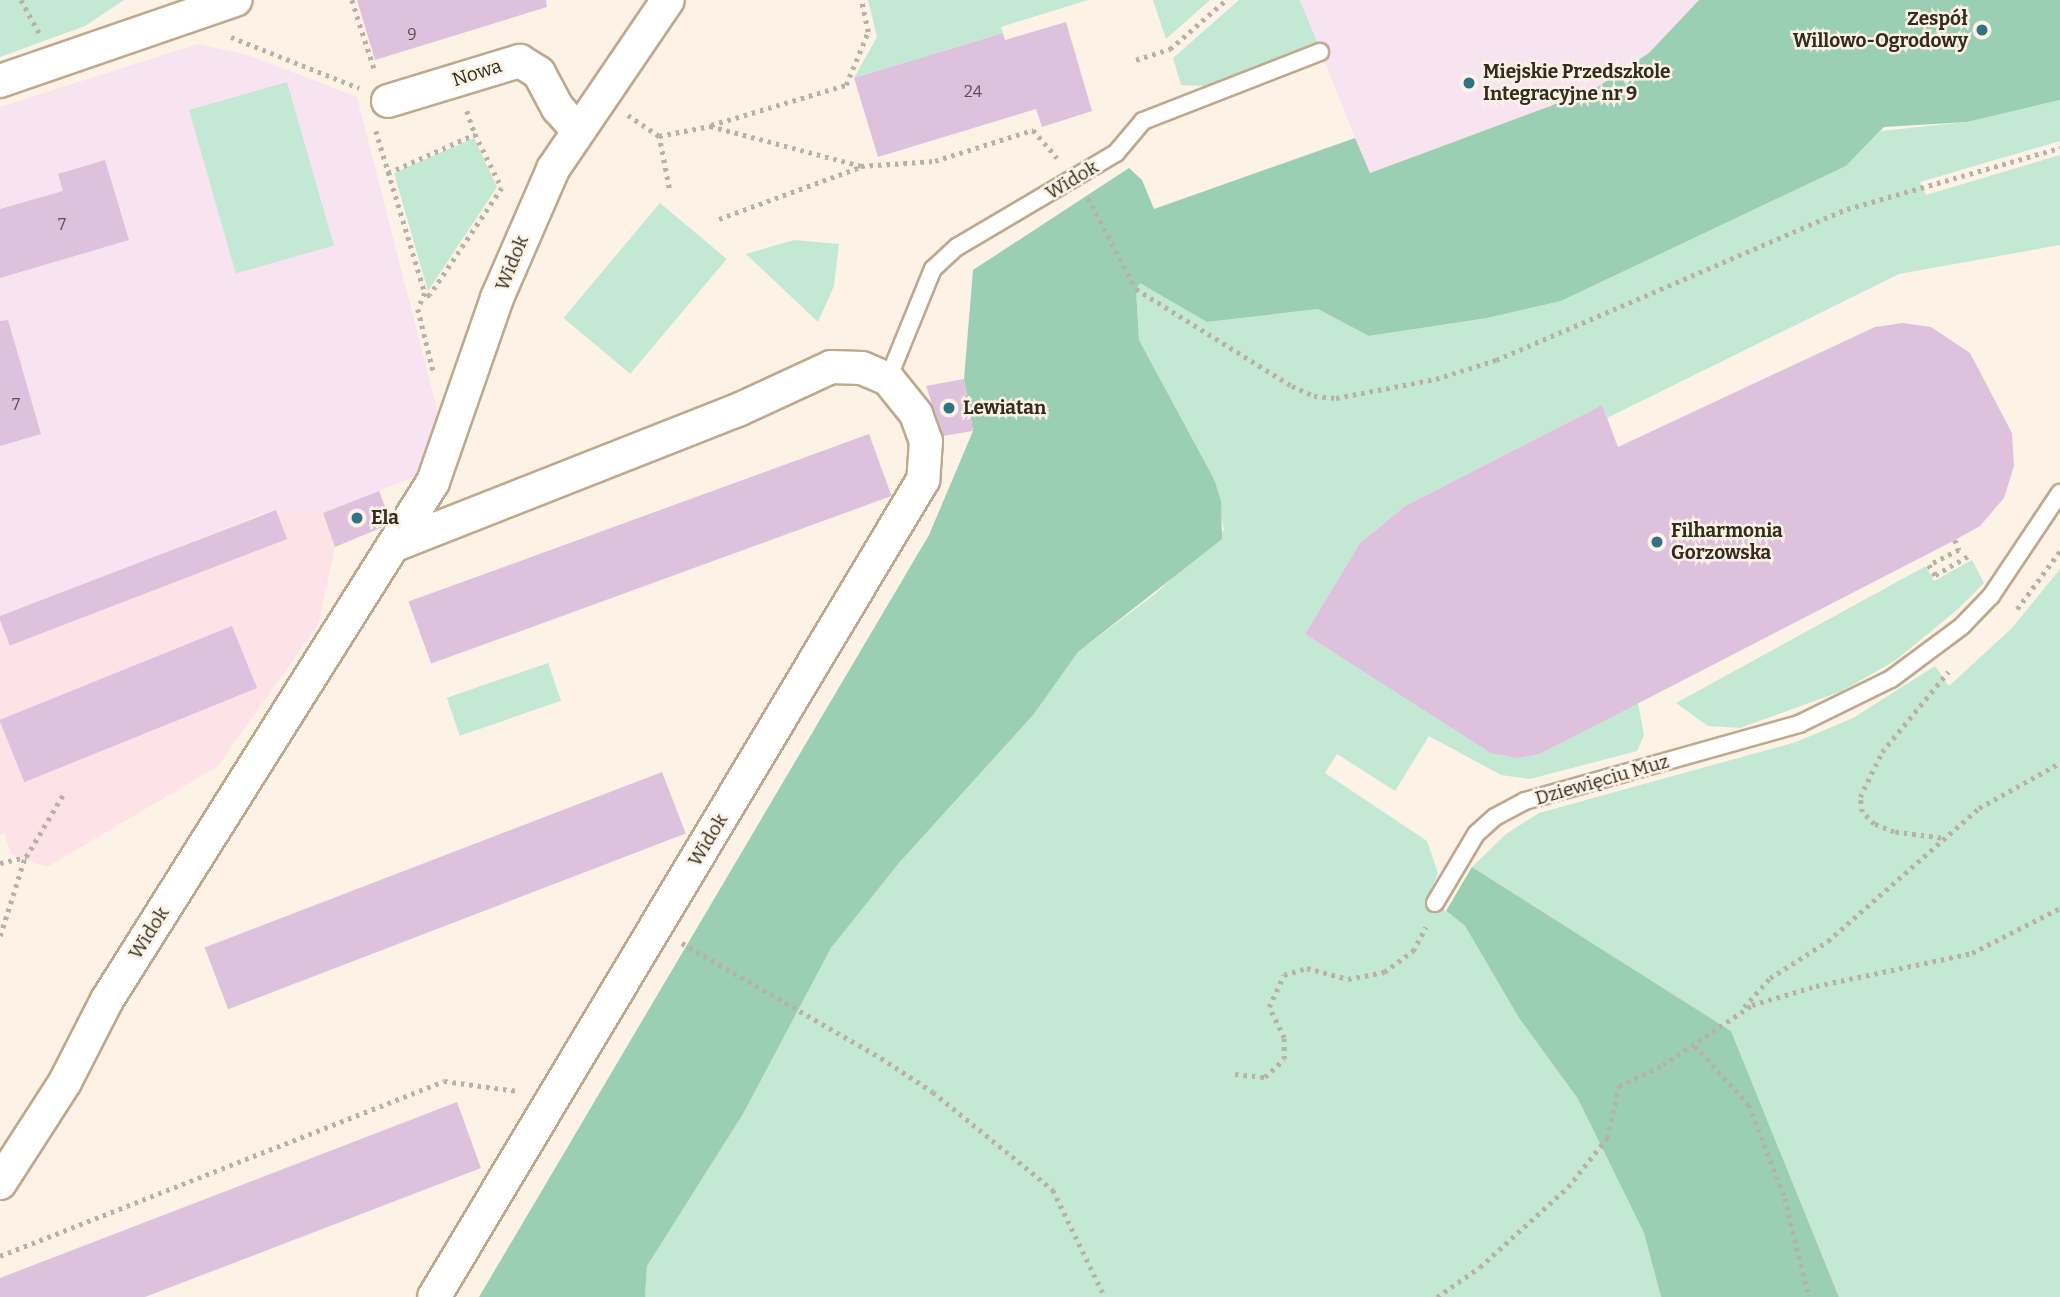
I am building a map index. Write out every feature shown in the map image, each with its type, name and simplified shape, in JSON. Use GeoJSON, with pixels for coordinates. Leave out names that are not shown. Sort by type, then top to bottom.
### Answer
{"type":"FeatureCollection","features":[{"type":"Feature","properties":{"kind":"street"},"geometry":{"type":"LineString","coordinates":[[132,37],[183,0]]}},
{"type":"Feature","properties":{"kind":"street"},"geometry":{"type":"LineString","coordinates":[[0,81],[235,0]]}},
{"type":"Feature","properties":{"kind":"street","name":"Widok"},"geometry":{"type":"LineString","coordinates":[[0,1183],[65,1082],[107,1000],[433,482],[520,240],[577,130],[668,0]]}},
{"type":"Feature","properties":{"kind":"street","name":"Nowa"},"geometry":{"type":"LineString","coordinates":[[381,113],[520,61],[539,73],[558,108],[577,130]]}},
{"type":"Feature","properties":{"kind":"street"},"geometry":{"type":"LineString","coordinates":[[395,545],[738,410],[831,367],[862,368],[888,379]]}},
{"type":"Feature","properties":{"kind":"street","name":"Widok"},"geometry":{"type":"LineString","coordinates":[[434,1297],[923,480],[927,457],[922,428],[908,402],[888,379]]}},
{"type":"Feature","properties":{"kind":"lane","name":"Widok"},"geometry":{"type":"LineString","coordinates":[[888,379],[933,270],[944,257],[1122,149],[1143,121],[1320,51]]}},
{"type":"Feature","properties":{"kind":"lane","name":"Dziewięciu Muz"},"geometry":{"type":"LineString","coordinates":[[1434,903],[1476,834],[1495,817],[1525,802],[1799,724],[1891,679],[1962,626],[1991,596],[2060,493]]}},
{"type":"Feature","properties":{"kind":"path"},"geometry":{"type":"LineString","coordinates":[[352,0],[381,113],[388,173],[423,298],[418,309]]}},
{"type":"Feature","properties":{"kind":"path"},"geometry":{"type":"LineString","coordinates":[[669,188],[659,136],[710,126],[846,85],[868,32],[861,0]]}},
{"type":"Feature","properties":{"kind":"path"},"geometry":{"type":"LineString","coordinates":[[1136,60],[1170,49],[1226,0]]}},
{"type":"Feature","properties":{"kind":"path"},"geometry":{"type":"LineString","coordinates":[[253,47],[381,113]]}},
{"type":"Feature","properties":{"kind":"path"},"geometry":{"type":"LineString","coordinates":[[423,298],[430,295],[502,188],[471,123]]}},
{"type":"Feature","properties":{"kind":"path"},"geometry":{"type":"LineString","coordinates":[[710,126],[861,166]]}},
{"type":"Feature","properties":{"kind":"path"},"geometry":{"type":"LineString","coordinates":[[719,219],[861,166],[935,160],[1033,130],[1075,179]]}},
{"type":"Feature","properties":{"kind":"path"},"geometry":{"type":"LineString","coordinates":[[388,173],[475,134]]}},
{"type":"Feature","properties":{"kind":"path"},"geometry":{"type":"LineString","coordinates":[[1086,195],[1136,289],[1292,386],[1314,396],[1336,398],[1436,379],[1496,360],[1847,209],[2060,148]]}},
{"type":"Feature","properties":{"kind":"path"},"geometry":{"type":"LineString","coordinates":[[1955,540],[1959,550],[1929,565],[1935,575],[1970,555]]}},
{"type":"Feature","properties":{"kind":"path"},"geometry":{"type":"LineString","coordinates":[[1941,838],[1894,832],[1874,824],[1862,812],[1860,797],[1882,752],[1948,672]]}},
{"type":"Feature","properties":{"kind":"path"},"geometry":{"type":"LineString","coordinates":[[1737,1016],[1770,978],[1828,941],[1941,838],[1979,808],[2060,763]]}},
{"type":"Feature","properties":{"kind":"path"},"geometry":{"type":"LineString","coordinates":[[0,936],[26,857],[64,793]]}},
{"type":"Feature","properties":{"kind":"path"},"geometry":{"type":"LineString","coordinates":[[0,863],[26,857]]}},
{"type":"Feature","properties":{"kind":"path"},"geometry":{"type":"LineString","coordinates":[[1235,1074],[1265,1077],[1284,1059],[1284,1038],[1269,1007],[1284,975],[1307,968],[1348,979],[1384,972],[1413,951],[1434,903]]}},
{"type":"Feature","properties":{"kind":"path"},"geometry":{"type":"LineString","coordinates":[[1437,1297],[1480,1267],[1568,1186],[1607,1138],[1619,1086],[1695,1046],[1752,1005],[1815,986],[1972,953],[2060,908]]}},
{"type":"Feature","properties":{"kind":"path"},"geometry":{"type":"LineString","coordinates":[[687,946],[881,1058],[933,1092],[1053,1190],[1105,1297]]}},
{"type":"Feature","properties":{"kind":"path"},"geometry":{"type":"LineString","coordinates":[[1695,1046],[1749,1105],[1785,1198],[1809,1297]]}},
{"type":"Feature","properties":{"kind":"path"},"geometry":{"type":"LineString","coordinates":[[0,1256],[444,1081],[524,1091]]}},
{"type":"Feature","properties":{"kind":"shaded area","name":"Miejskie Przedszkole Integracyjne nr 9"},"geometry":{"type":"Polygon","coordinates":[[[1300,0],[1699,0],[1649,53],[1593,90],[1369,173],[1300,0]]]}},
{"type":"Feature","properties":{"kind":"shaded area"},"geometry":{"type":"Polygon","coordinates":[[[198,44],[248,55],[357,97],[439,417],[414,477],[323,513],[276,510],[259,515],[0,619],[0,107],[198,44]]]}},
{"type":"Feature","properties":{"kind":"shaded area"},"geometry":{"type":"Polygon","coordinates":[[[276,510],[323,513],[335,547],[318,625],[218,766],[47,867],[11,854],[4,833],[0,835],[0,619],[276,510]]]}},
{"type":"Feature","properties":{"kind":"green space"},"geometry":{"type":"Polygon","coordinates":[[[0,0],[124,0],[85,26],[0,57],[0,0]]]}},
{"type":"Feature","properties":{"kind":"green space"},"geometry":{"type":"Polygon","coordinates":[[[868,0],[1088,0],[1001,27],[1003,33],[854,78],[877,37],[868,0]]]}},
{"type":"Feature","properties":{"kind":"green space"},"geometry":{"type":"Polygon","coordinates":[[[1153,0],[1210,0],[1166,39],[1153,0]]]}},
{"type":"Feature","properties":{"kind":"green space"},"geometry":{"type":"Polygon","coordinates":[[[1239,0],[1300,0],[1317,42],[1205,86],[1181,85],[1173,58],[1239,0]]]}},
{"type":"Feature","properties":{"kind":"green space"},"geometry":{"type":"Polygon","coordinates":[[[1699,0],[2060,0],[2060,100],[1967,122],[1884,127],[1846,166],[1561,301],[1487,318],[1369,336],[1318,309],[1207,322],[1140,283],[1136,289],[1139,340],[1214,479],[1221,501],[1222,539],[1078,652],[1034,714],[899,863],[831,948],[743,1114],[647,1266],[645,1297],[479,1297],[929,535],[973,431],[964,379],[973,270],[1129,168],[1142,180],[1154,209],[1355,138],[1370,173],[1593,90],[1649,53],[1699,0]]]}},
{"type":"Feature","properties":{"kind":"green space"},"geometry":{"type":"Polygon","coordinates":[[[287,82],[334,245],[236,274],[189,110],[287,82]]]}},
{"type":"Feature","properties":{"kind":"green space"},"geometry":{"type":"Polygon","coordinates":[[[2060,100],[2060,141],[1920,182],[1926,195],[2060,155],[2060,245],[1899,274],[1607,418],[1602,405],[1405,506],[1360,543],[1305,634],[1504,756],[1540,754],[1638,703],[1644,735],[1637,751],[1530,779],[1501,775],[1429,736],[1395,791],[1337,754],[1325,773],[1427,841],[1438,873],[1428,898],[1465,926],[1519,1018],[1578,1099],[1644,1233],[1661,1297],[645,1297],[647,1266],[743,1114],[831,948],[899,863],[1034,714],[1078,652],[1155,594],[1224,530],[1214,479],[1139,340],[1136,289],[1140,282],[1207,322],[1318,309],[1370,336],[1487,318],[1561,301],[1846,166],[1881,131],[1967,122],[2060,100]]]}},
{"type":"Feature","properties":{"kind":"green space"},"geometry":{"type":"Polygon","coordinates":[[[474,138],[497,187],[428,291],[394,173],[474,138]]]}},
{"type":"Feature","properties":{"kind":"green space"},"geometry":{"type":"Polygon","coordinates":[[[660,203],[727,259],[630,374],[564,318],[660,203]]]}},
{"type":"Feature","properties":{"kind":"green space"},"geometry":{"type":"Polygon","coordinates":[[[794,240],[839,244],[834,286],[818,322],[746,254],[794,240]]]}},
{"type":"Feature","properties":{"kind":"green space"},"geometry":{"type":"Polygon","coordinates":[[[1972,560],[1984,583],[1958,609],[1896,660],[1842,691],[1740,728],[1708,726],[1676,703],[1926,566],[1934,581],[1972,560]]]}},
{"type":"Feature","properties":{"kind":"green space"},"geometry":{"type":"Polygon","coordinates":[[[2060,569],[2060,1297],[1839,1297],[1731,1031],[1472,867],[1506,834],[1539,813],[1796,742],[1853,718],[1935,666],[1949,686],[2012,628],[2060,569]]]}},
{"type":"Feature","properties":{"kind":"green space"},"geometry":{"type":"Polygon","coordinates":[[[548,663],[561,701],[460,736],[447,698],[548,663]]]}},
{"type":"Feature","properties":{"kind":"green space"},"geometry":{"type":"Polygon","coordinates":[[[1472,867],[1731,1031],[1839,1297],[1661,1297],[1644,1233],[1578,1099],[1519,1018],[1465,926],[1446,911],[1472,867]]]}},
{"type":"Feature","properties":{"kind":"building"},"geometry":{"type":"Polygon","coordinates":[[[357,0],[546,0],[547,7],[375,60],[357,0]]]}},
{"type":"Feature","properties":{"kind":"building"},"geometry":{"type":"Polygon","coordinates":[[[1066,22],[1092,111],[1042,127],[1036,109],[878,157],[854,78],[1003,33],[1005,40],[1066,22]]]}},
{"type":"Feature","properties":{"kind":"building"},"geometry":{"type":"Polygon","coordinates":[[[105,160],[129,240],[0,278],[0,209],[63,191],[58,174],[105,160]]]}},
{"type":"Feature","properties":{"kind":"building"},"geometry":{"type":"Polygon","coordinates":[[[8,320],[41,434],[0,446],[0,321],[8,320]]]}},
{"type":"Feature","properties":{"kind":"building","name":"Filharmonia Gorzowska"},"geometry":{"type":"Polygon","coordinates":[[[1903,323],[1931,327],[1970,353],[2012,433],[2014,466],[2004,498],[1980,526],[1955,540],[1540,754],[1517,758],[1491,753],[1305,634],[1360,543],[1405,506],[1602,405],[1618,447],[1875,327],[1903,323]]]}},
{"type":"Feature","properties":{"kind":"building","name":"Lewiatan"},"geometry":{"type":"Polygon","coordinates":[[[964,379],[973,431],[943,436],[926,386],[964,379]]]}},
{"type":"Feature","properties":{"kind":"building"},"geometry":{"type":"Polygon","coordinates":[[[869,434],[892,496],[431,664],[409,602],[869,434]]]}},
{"type":"Feature","properties":{"kind":"building","name":"Ela"},"geometry":{"type":"Polygon","coordinates":[[[379,491],[389,517],[383,527],[335,547],[323,513],[379,491]]]}},
{"type":"Feature","properties":{"kind":"building"},"geometry":{"type":"Polygon","coordinates":[[[276,510],[287,539],[10,645],[0,616],[276,510]]]}},
{"type":"Feature","properties":{"kind":"building"},"geometry":{"type":"Polygon","coordinates":[[[232,626],[257,688],[24,782],[0,720],[232,626]]]}},
{"type":"Feature","properties":{"kind":"building"},"geometry":{"type":"Polygon","coordinates":[[[662,772],[686,834],[228,1009],[205,948],[662,772]]]}},
{"type":"Feature","properties":{"kind":"building"},"geometry":{"type":"Polygon","coordinates":[[[457,1102],[481,1168],[145,1297],[0,1297],[0,1278],[457,1102]]]}},
{"type":"Feature","properties":{"kind":"place","name":"Zespół Willowo-Ogrodowy"},"geometry":{"type":"Point","coordinates":[1982,30]}},
{"type":"Feature","properties":{"kind":"place","name":"Miejskie Przedszkole Integracyjne nr 9"},"geometry":{"type":"Point","coordinates":[1469,83]}},
{"type":"Feature","properties":{"kind":"place","name":"Lewiatan"},"geometry":{"type":"Point","coordinates":[949,408]}},
{"type":"Feature","properties":{"kind":"place","name":"Ela"},"geometry":{"type":"Point","coordinates":[357,518]}},
{"type":"Feature","properties":{"kind":"place","name":"Filharmonia Gorzowska"},"geometry":{"type":"Point","coordinates":[1657,542]}}]}
